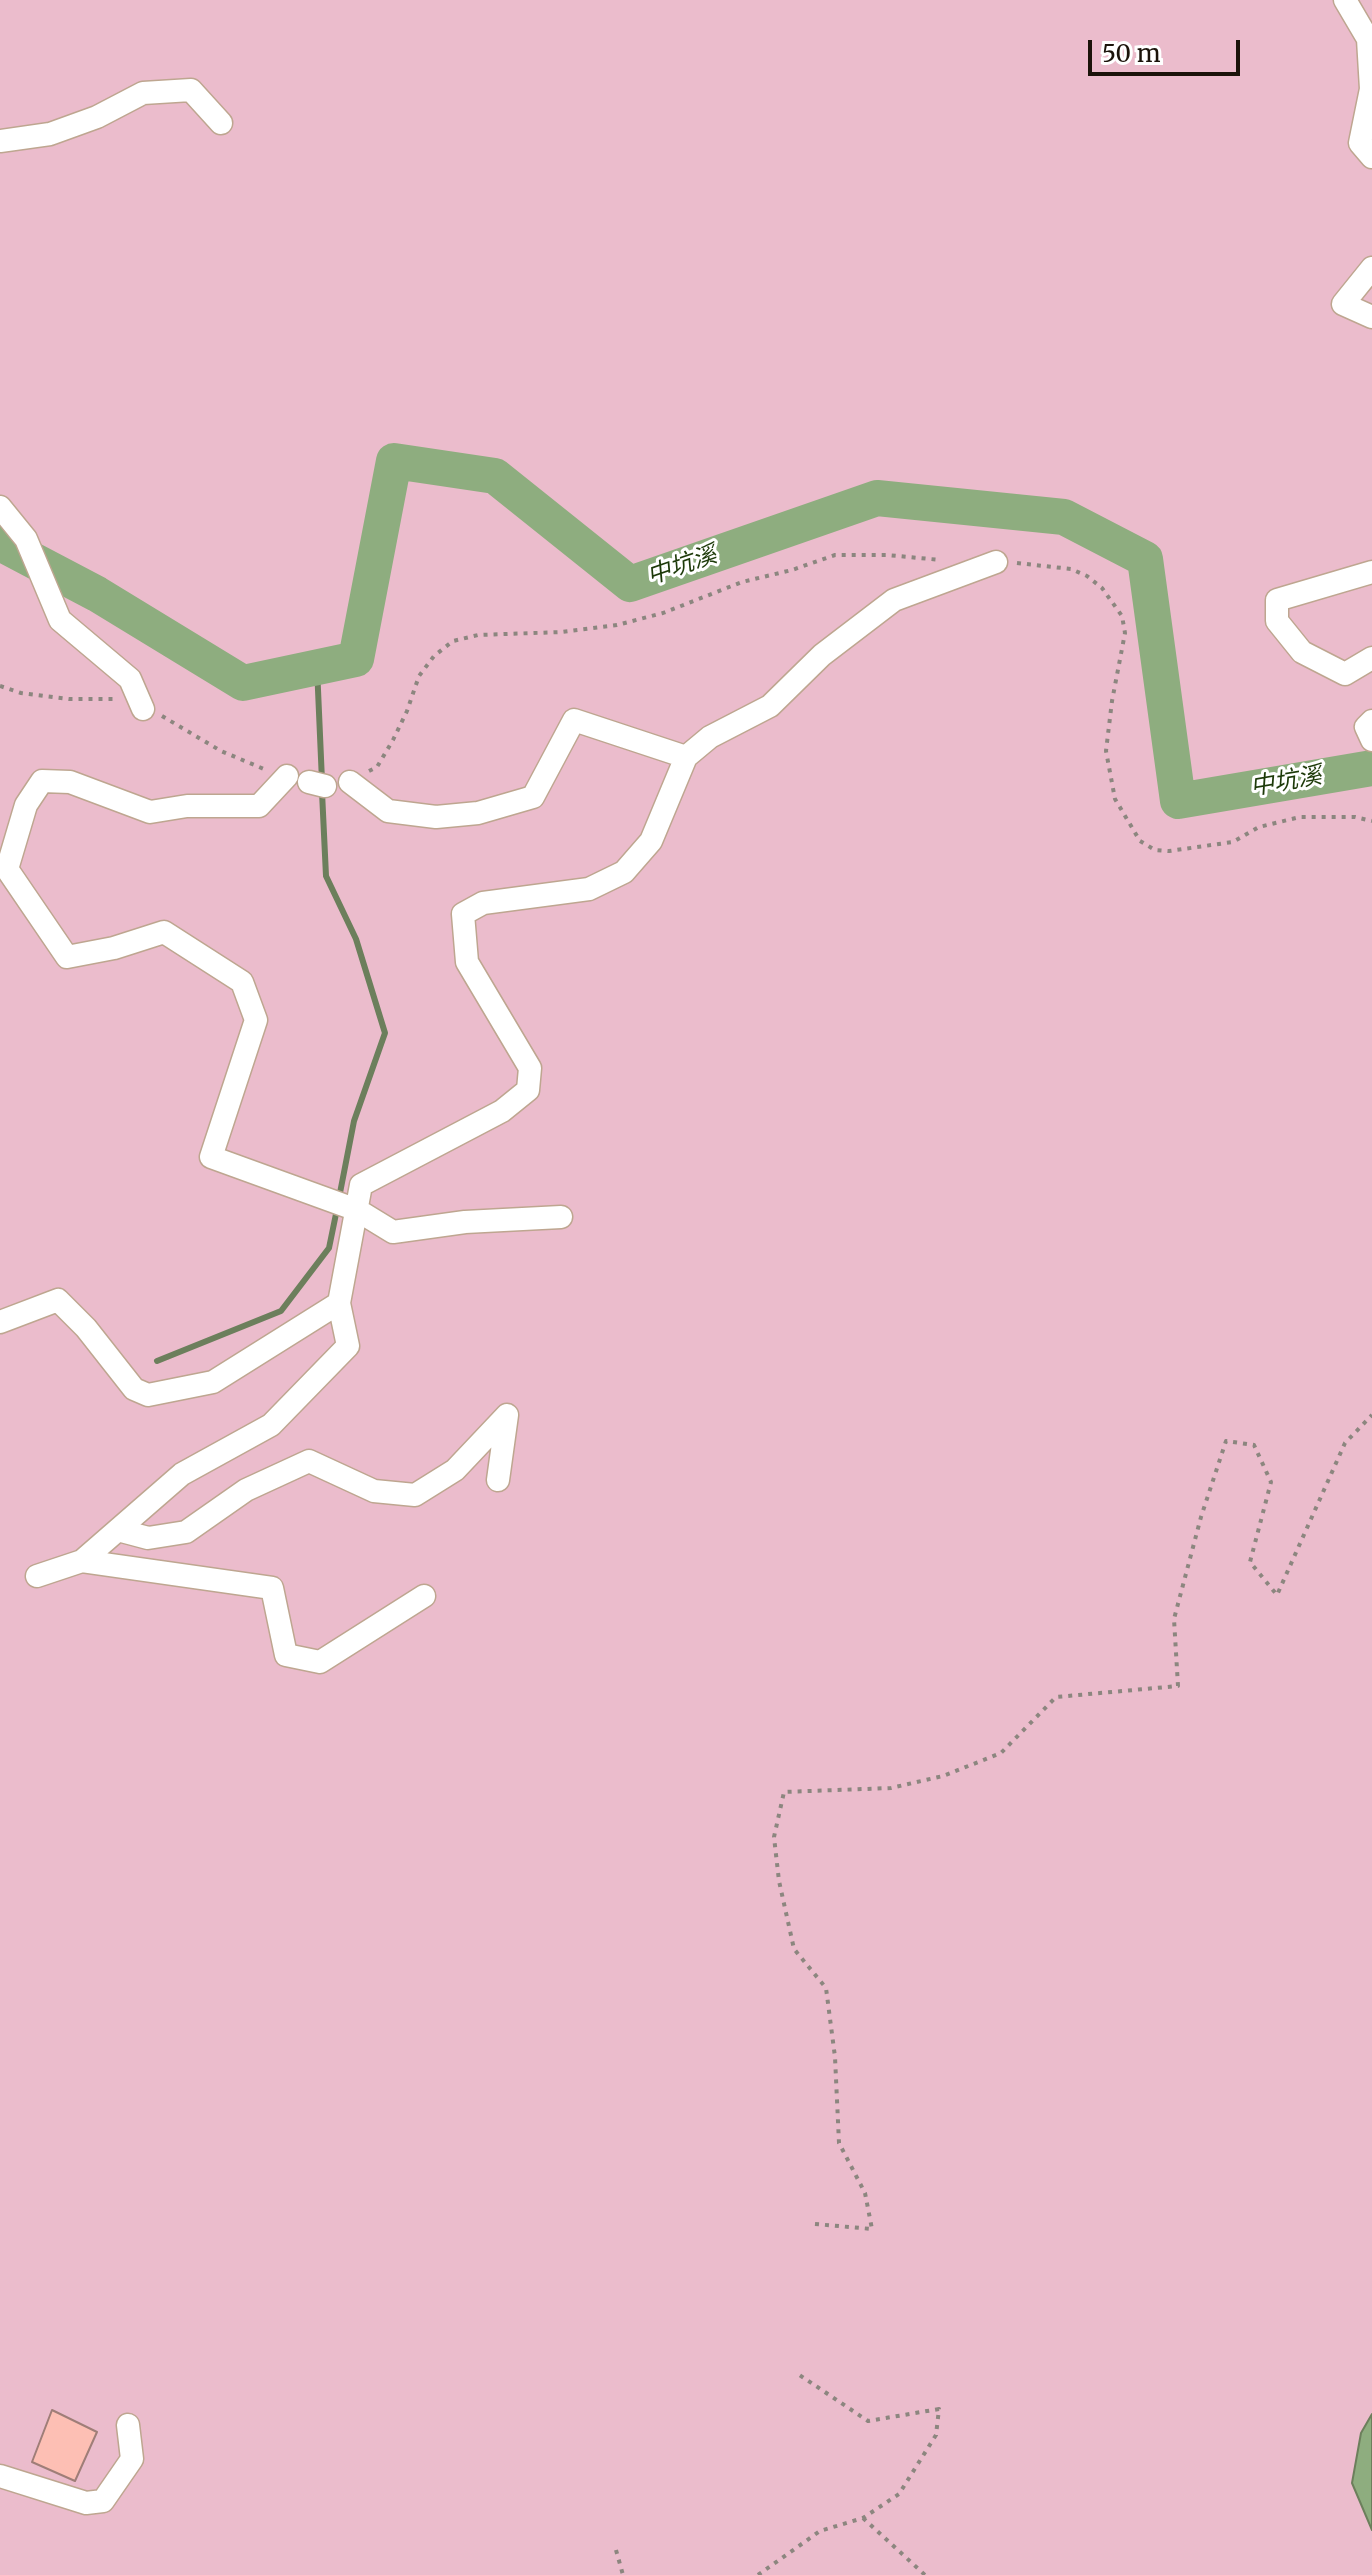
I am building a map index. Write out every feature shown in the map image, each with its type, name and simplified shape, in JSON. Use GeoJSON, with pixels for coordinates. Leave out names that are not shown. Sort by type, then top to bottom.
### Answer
{"type":"FeatureCollection","features":[{"type":"Feature","properties":{"kind":"street"},"geometry":{"type":"LineString","coordinates":[[1345,0],[1368,39],[1371,89],[1360,143],[1372,157]]}},
{"type":"Feature","properties":{"kind":"street"},"geometry":{"type":"LineString","coordinates":[[0,141],[50,134],[97,117],[143,93],[191,90],[221,123]]}},
{"type":"Feature","properties":{"kind":"street"},"geometry":{"type":"LineString","coordinates":[[1372,268],[1343,304],[1372,317]]}},
{"type":"Feature","properties":{"kind":"street"},"geometry":{"type":"LineString","coordinates":[[0,507],[26,539],[60,620],[130,679],[143,709]]}},
{"type":"Feature","properties":{"kind":"street"},"geometry":{"type":"LineString","coordinates":[[37,1576],[82,1561],[182,1474],[271,1425],[348,1346],[339,1303],[354,1209],[361,1185],[502,1111],[528,1090],[530,1068],[467,962],[463,914],[483,903],[589,889],[624,872],[651,841],[686,757],[710,737],[770,706],[822,655],[894,600],[996,562]]}},
{"type":"Feature","properties":{"kind":"street"},"geometry":{"type":"LineString","coordinates":[[1372,572],[1277,600],[1277,621],[1302,652],[1345,674],[1372,658]]}},
{"type":"Feature","properties":{"kind":"street"},"geometry":{"type":"LineString","coordinates":[[350,782],[388,811],[436,817],[478,813],[533,797],[574,720],[686,757]]}},
{"type":"Feature","properties":{"kind":"street"},"geometry":{"type":"LineString","coordinates":[[307,781],[259,806],[187,806],[150,812],[70,782],[42,781],[26,805],[7,869],[67,957],[114,948],[164,932],[242,982],[256,1020],[211,1157],[354,1209],[393,1232],[465,1222],[561,1217]]}},
{"type":"Feature","properties":{"kind":"street"},"geometry":{"type":"LineString","coordinates":[[0,1322],[58,1300],[86,1328],[134,1389],[148,1395],[213,1382],[339,1303]]}},
{"type":"Feature","properties":{"kind":"street"},"geometry":{"type":"LineString","coordinates":[[118,1530],[148,1538],[186,1532],[246,1490],[309,1461],[374,1491],[415,1495],[455,1470],[507,1415],[498,1480]]}},
{"type":"Feature","properties":{"kind":"street"},"geometry":{"type":"LineString","coordinates":[[82,1561],[272,1588],[286,1655],[320,1662],[424,1596]]}},
{"type":"Feature","properties":{"kind":"street"},"geometry":{"type":"LineString","coordinates":[[0,2476],[86,2503],[103,2501],[132,2459],[128,2425]]}},
{"type":"Feature","properties":{"kind":"path"},"geometry":{"type":"LineString","coordinates":[[350,782],[377,767],[407,711],[419,676],[434,656],[453,641],[478,635],[562,632],[617,625],[663,613],[742,582],[792,570],[835,555],[887,555],[942,561]]}},
{"type":"Feature","properties":{"kind":"path"},"geometry":{"type":"LineString","coordinates":[[996,562],[1071,569],[1102,588],[1122,616],[1125,633],[1106,751],[1115,799],[1140,841],[1155,850],[1169,851],[1233,842],[1259,827],[1300,817],[1355,817],[1372,821]]}},
{"type":"Feature","properties":{"kind":"path"},"geometry":{"type":"LineString","coordinates":[[815,2224],[872,2229],[865,2193],[839,2143],[835,2057],[826,1988],[794,1949],[779,1881],[774,1837],[784,1792],[891,1788],[943,1776],[1001,1753],[1056,1697],[1178,1686],[1174,1619],[1201,1517],[1226,1441],[1254,1445],[1271,1482],[1250,1562],[1277,1595],[1345,1443],[1372,1415]]}},
{"type":"Feature","properties":{"kind":"path"},"geometry":{"type":"LineString","coordinates":[[758,2575],[820,2531],[863,2518],[899,2494],[936,2435],[939,2409],[868,2421],[798,2374]]}},
{"type":"Feature","properties":{"kind":"path"},"geometry":{"type":"LineString","coordinates":[[863,2518],[925,2575]]}},
{"type":"Feature","properties":{"kind":"path"},"geometry":{"type":"LineString","coordinates":[[616,2550],[623,2575]]}},
{"type":"Feature","properties":{"kind":"shaded area"},"geometry":{"type":"Polygon","coordinates":[[[0,0],[1372,0],[1372,2575],[0,2575],[0,0]]]}},
{"type":"Feature","properties":{"kind":"shaded area"},"geometry":{"type":"Polygon","coordinates":[[[1372,2414],[1372,2530],[1352,2483],[1361,2433],[1372,2414]]]}},
{"type":"Feature","properties":{"kind":"building"},"geometry":{"type":"Polygon","coordinates":[[[52,2410],[97,2432],[75,2481],[32,2462],[52,2410]]]}},
{"type":"Feature","properties":{"kind":"waterway","name":"中坑溪"},"geometry":{"type":"LineString","coordinates":[[0,543],[97,594],[243,683],[356,659],[394,461],[495,476],[630,584],[877,498],[1064,517],[1145,559],[1178,801],[1372,768]]}},
{"type":"Feature","properties":{"kind":"waterway"},"geometry":{"type":"LineString","coordinates":[[317,667],[322,781]]}},
{"type":"Feature","properties":{"kind":"waterway"},"geometry":{"type":"LineString","coordinates":[[322,792],[326,876],[356,939],[385,1033],[354,1121],[339,1198]]}},
{"type":"Feature","properties":{"kind":"waterway"},"geometry":{"type":"LineString","coordinates":[[157,1361],[281,1311],[329,1248],[337,1209]]}}]}
